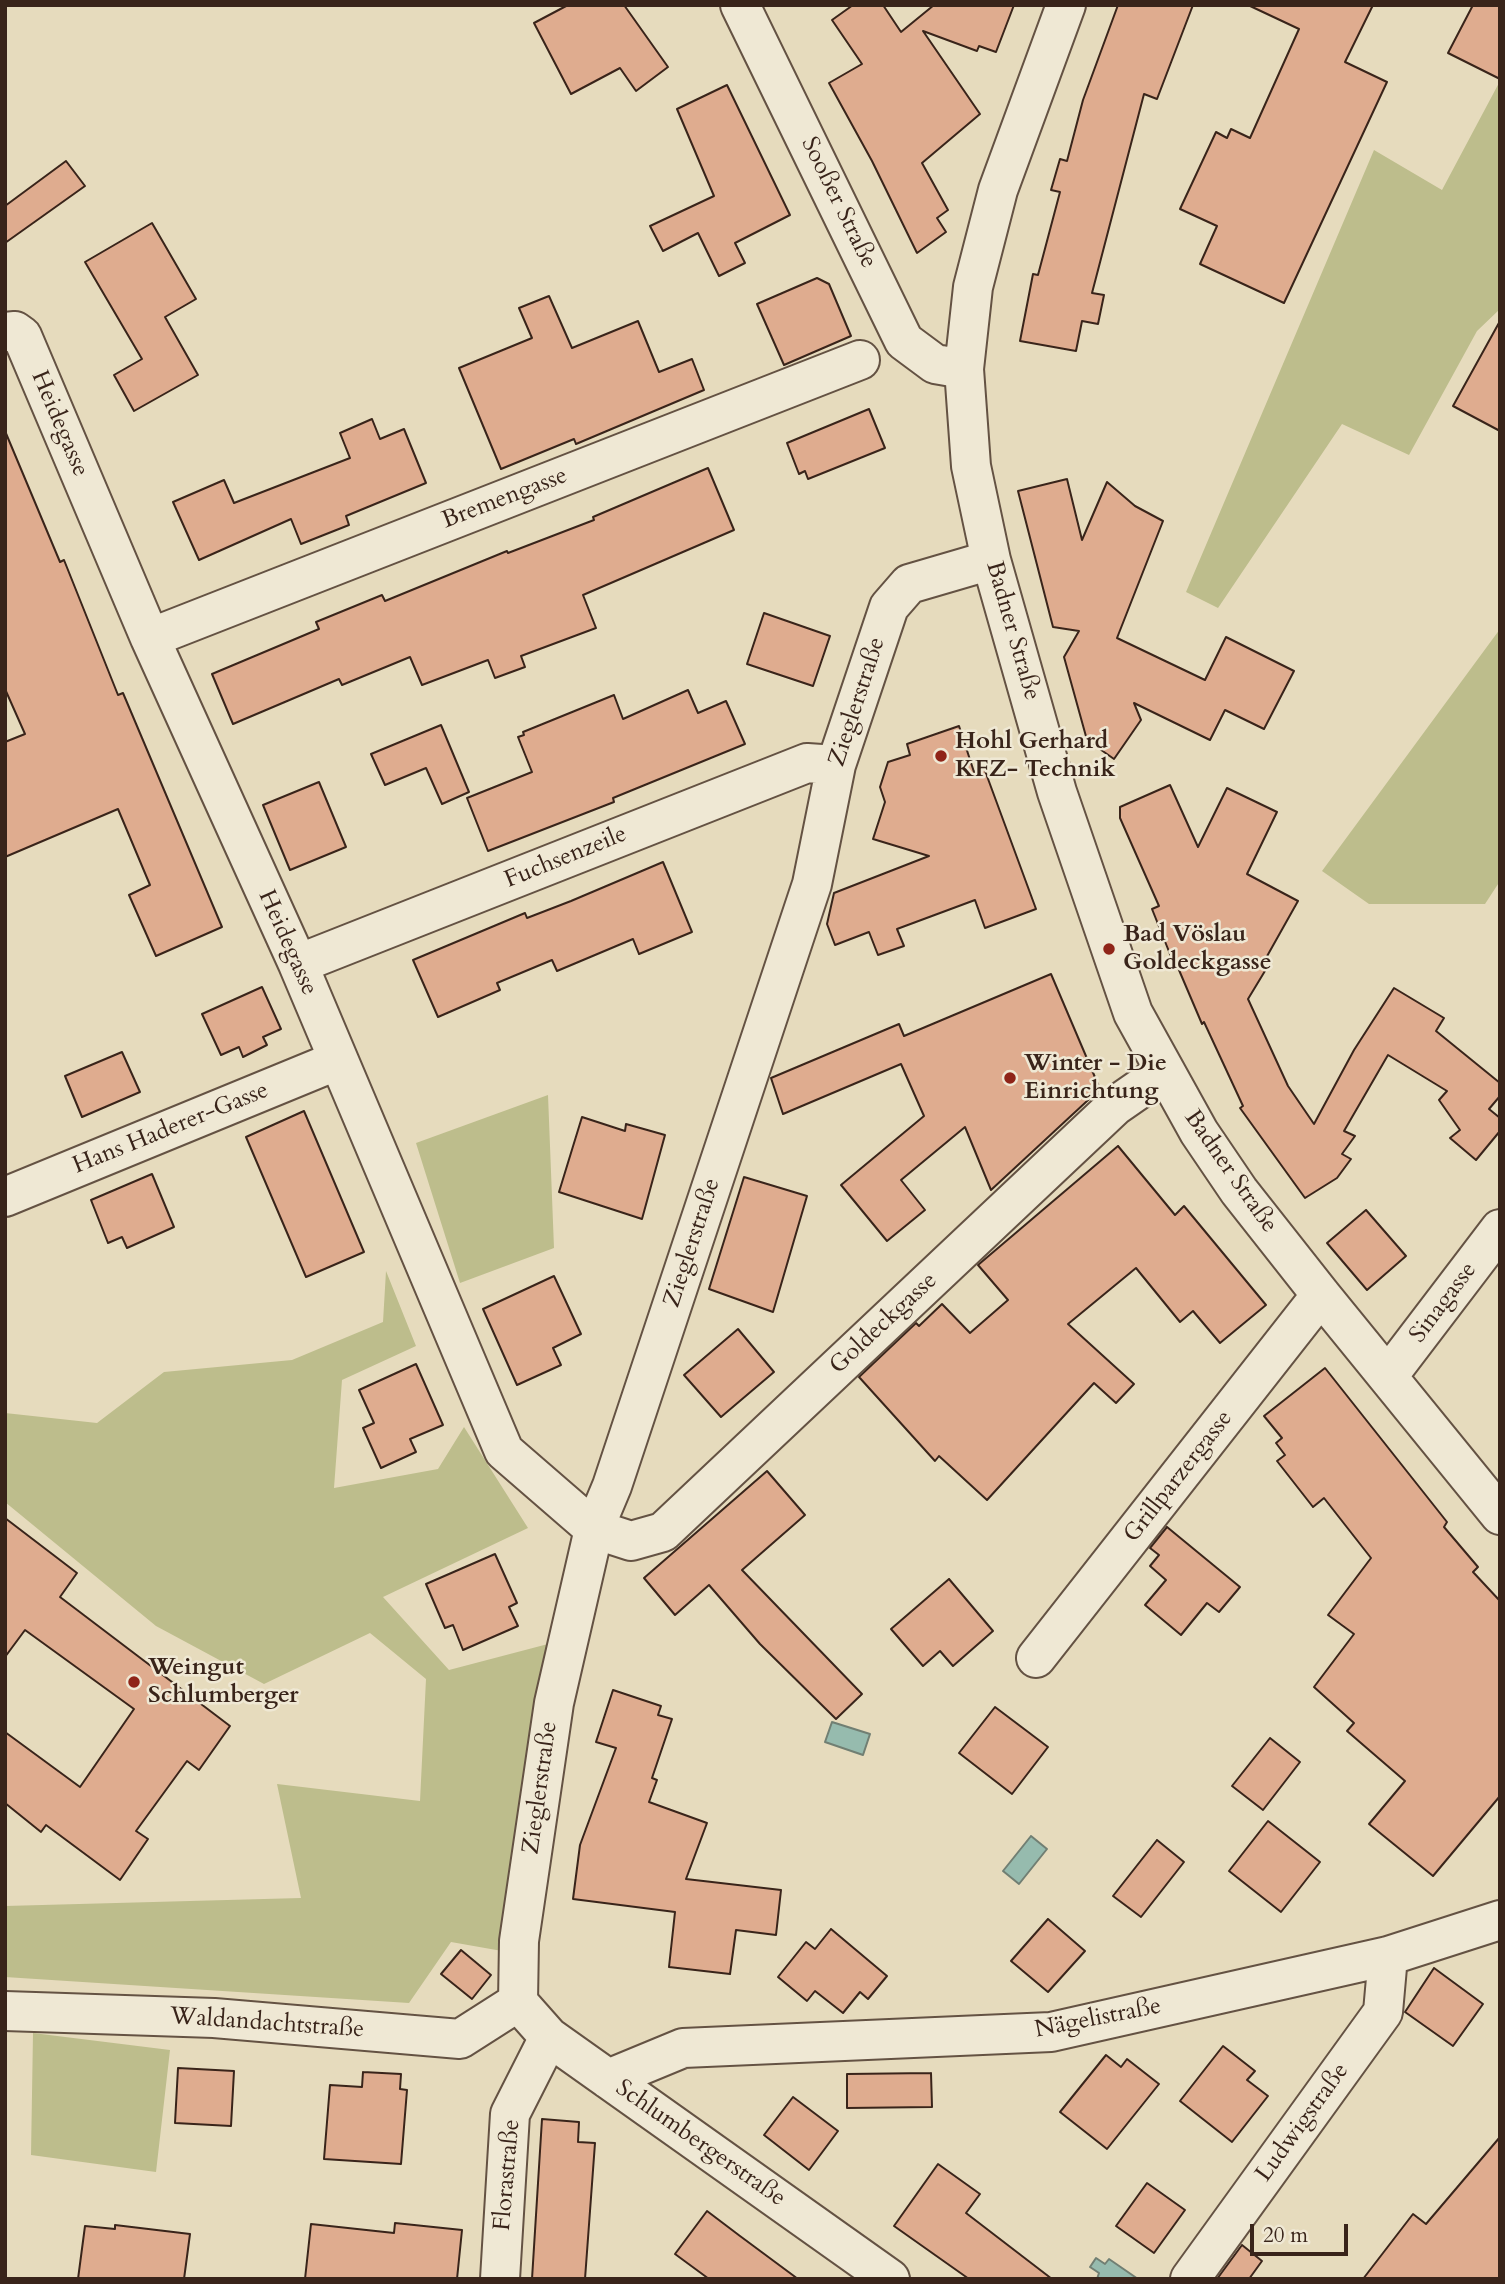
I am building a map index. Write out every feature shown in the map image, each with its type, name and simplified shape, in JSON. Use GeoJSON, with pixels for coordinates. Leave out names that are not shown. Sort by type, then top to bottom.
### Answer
{"type":"FeatureCollection","features":[{"type":"Feature","properties":{"kind":"street","name":"Sooßer Straße"},"geometry":{"type":"LineString","coordinates":[[740,5],[904,341],[935,364],[964,369]]}},
{"type":"Feature","properties":{"kind":"street","name":"Badner Straße"},"geometry":{"type":"LineString","coordinates":[[1066,5],[999,190],[973,286],[964,369],[971,466],[991,560],[1057,792],[1133,1013],[1199,1132],[1239,1191],[1500,1515]]}},
{"type":"Feature","properties":{"kind":"street","name":"Heidegasse"},"geometry":{"type":"LineString","coordinates":[[10,332],[22,337],[150,638],[298,964],[336,1060],[504,1451],[594,1529]]}},
{"type":"Feature","properties":{"kind":"street","name":"Bremengasse"},"geometry":{"type":"LineString","coordinates":[[150,638],[860,360]]}},
{"type":"Feature","properties":{"kind":"street","name":"Zieglerstraße"},"geometry":{"type":"LineString","coordinates":[[518,2002],[519,1941],[554,1703],[594,1529],[612,1486],[812,884],[836,765],[889,607],[909,584],[991,560]]}},
{"type":"Feature","properties":{"kind":"street","name":"Fuchsenzeile"},"geometry":{"type":"LineString","coordinates":[[298,964],[807,762],[836,765]]}},
{"type":"Feature","properties":{"kind":"street","name":"Hans Haderer-Gasse"},"geometry":{"type":"LineString","coordinates":[[5,1197],[336,1060]]}},
{"type":"Feature","properties":{"kind":"street","name":"Goldeckgasse"},"geometry":{"type":"LineString","coordinates":[[594,1529],[631,1541],[663,1532],[1115,1106],[1164,1072]]}},
{"type":"Feature","properties":{"kind":"street","name":"Sinagasse"},"geometry":{"type":"LineString","coordinates":[[1388,1376],[1500,1229]]}},
{"type":"Feature","properties":{"kind":"street","name":"Grillparzergasse"},"geometry":{"type":"LineString","coordinates":[[1036,1658],[1321,1295]]}},
{"type":"Feature","properties":{"kind":"street","name":"Nägelistraße"},"geometry":{"type":"LineString","coordinates":[[608,2079],[683,2048],[1051,2032],[1388,1956],[1500,1920]]}},
{"type":"Feature","properties":{"kind":"street","name":"Ludwigstraße"},"geometry":{"type":"LineString","coordinates":[[1190,2279],[1383,2012],[1388,1956]]}},
{"type":"Feature","properties":{"kind":"street","name":"Waldandachtstraße"},"geometry":{"type":"LineString","coordinates":[[5,2011],[214,2018],[460,2039],[518,2002]]}},
{"type":"Feature","properties":{"kind":"street","name":"Schlumbergerstraße"},"geometry":{"type":"LineString","coordinates":[[518,2002],[549,2038],[890,2279]]}},
{"type":"Feature","properties":{"kind":"street","name":"Florastraße"},"geometry":{"type":"LineString","coordinates":[[500,2279],[510,2114],[549,2038]]}},
{"type":"Feature","properties":{"kind":"green space"},"geometry":{"type":"Polygon","coordinates":[[[1500,81],[1500,309],[1477,331],[1409,455],[1342,424],[1218,608],[1186,592],[1374,150],[1442,190],[1500,81]]]}},
{"type":"Feature","properties":{"kind":"green space"},"geometry":{"type":"Polygon","coordinates":[[[1500,629],[1500,881],[1485,904],[1369,904],[1322,871],[1500,629]]]}},
{"type":"Feature","properties":{"kind":"green space"},"geometry":{"type":"Polygon","coordinates":[[[548,1095],[554,1248],[460,1283],[416,1143],[548,1095]]]}},
{"type":"Feature","properties":{"kind":"green space"},"geometry":{"type":"Polygon","coordinates":[[[386,1271],[416,1346],[342,1380],[334,1488],[438,1469],[464,1427],[528,1528],[383,1597],[449,1670],[548,1644],[502,1951],[451,1942],[409,2003],[5,1977],[5,1906],[301,1898],[277,1784],[420,1801],[426,1679],[370,1633],[264,1684],[156,1626],[5,1502],[5,1413],[97,1423],[164,1372],[292,1360],[383,1322],[386,1271]]]}},
{"type":"Feature","properties":{"kind":"green space"},"geometry":{"type":"Polygon","coordinates":[[[33,2033],[170,2050],[156,2172],[31,2155],[33,2033]]]}},
{"type":"Feature","properties":{"kind":"water"},"geometry":{"type":"Polygon","coordinates":[[[832,1722],[870,1734],[863,1755],[825,1742],[832,1722]]]}},
{"type":"Feature","properties":{"kind":"water"},"geometry":{"type":"Polygon","coordinates":[[[1031,1836],[1047,1849],[1019,1884],[1003,1871],[1031,1836]]]}},
{"type":"Feature","properties":{"kind":"water"},"geometry":{"type":"Polygon","coordinates":[[[1096,2258],[1105,2264],[1109,2259],[1138,2279],[1097,2279],[1099,2273],[1090,2267],[1096,2258]]]}},
{"type":"Feature","properties":{"kind":"building"},"geometry":{"type":"Polygon","coordinates":[[[568,5],[624,5],[668,67],[636,91],[620,68],[571,94],[534,23],[568,5]]]}},
{"type":"Feature","properties":{"kind":"building"},"geometry":{"type":"Polygon","coordinates":[[[853,5],[883,5],[901,32],[934,5],[1014,5],[996,52],[979,46],[977,51],[923,31],[980,114],[922,163],[948,210],[937,218],[946,232],[917,253],[872,161],[829,83],[862,64],[832,20],[853,5]]]}},
{"type":"Feature","properties":{"kind":"building"},"geometry":{"type":"Polygon","coordinates":[[[1118,5],[1193,5],[1157,99],[1144,94],[1092,293],[1104,295],[1098,324],[1082,321],[1076,351],[1020,341],[1033,274],[1038,275],[1060,192],[1051,190],[1060,159],[1067,161],[1083,100],[1118,5]]]}},
{"type":"Feature","properties":{"kind":"building"},"geometry":{"type":"Polygon","coordinates":[[[1248,5],[1373,5],[1345,62],[1387,82],[1284,303],[1200,264],[1217,226],[1180,209],[1216,132],[1227,138],[1231,129],[1250,138],[1299,29],[1248,5]]]}},
{"type":"Feature","properties":{"kind":"building"},"geometry":{"type":"Polygon","coordinates":[[[1473,5],[1500,5],[1500,79],[1448,53],[1473,5]]]}},
{"type":"Feature","properties":{"kind":"building"},"geometry":{"type":"Polygon","coordinates":[[[727,85],[790,215],[735,243],[745,263],[719,276],[698,233],[663,251],[650,226],[714,196],[677,109],[727,85]]]}},
{"type":"Feature","properties":{"kind":"building"},"geometry":{"type":"Polygon","coordinates":[[[66,161],[85,186],[5,243],[5,206],[66,161]]]}},
{"type":"Feature","properties":{"kind":"building"},"geometry":{"type":"Polygon","coordinates":[[[152,223],[196,299],[165,317],[198,375],[134,411],[114,375],[142,359],[85,262],[152,223]]]}},
{"type":"Feature","properties":{"kind":"building"},"geometry":{"type":"Polygon","coordinates":[[[817,278],[829,284],[851,336],[784,365],[757,304],[817,278]]]}},
{"type":"Feature","properties":{"kind":"building"},"geometry":{"type":"Polygon","coordinates":[[[549,296],[572,348],[638,321],[659,372],[692,359],[704,390],[576,444],[574,439],[501,469],[459,368],[532,338],[519,308],[549,296]]]}},
{"type":"Feature","properties":{"kind":"building"},"geometry":{"type":"Polygon","coordinates":[[[1500,321],[1500,431],[1453,406],[1500,321]]]}},
{"type":"Feature","properties":{"kind":"building"},"geometry":{"type":"Polygon","coordinates":[[[869,409],[885,448],[808,479],[805,471],[799,474],[787,443],[869,409]]]}},
{"type":"Feature","properties":{"kind":"building"},"geometry":{"type":"Polygon","coordinates":[[[372,419],[380,439],[404,429],[426,483],[346,516],[349,525],[301,544],[291,519],[199,560],[173,502],[224,480],[234,503],[350,458],[340,433],[372,419]]]}},
{"type":"Feature","properties":{"kind":"building"},"geometry":{"type":"Polygon","coordinates":[[[5,431],[60,562],[64,560],[118,695],[123,693],[222,927],[156,956],[129,895],[150,885],[118,809],[5,857],[5,742],[25,734],[5,689],[5,431]]]}},
{"type":"Feature","properties":{"kind":"building"},"geometry":{"type":"Polygon","coordinates":[[[708,468],[734,530],[583,595],[596,628],[521,656],[525,667],[495,678],[488,660],[422,685],[410,657],[342,685],[339,679],[233,724],[212,674],[319,629],[316,622],[382,595],[385,601],[507,551],[508,553],[594,520],[593,517],[708,468]]]}},
{"type":"Feature","properties":{"kind":"building"},"geometry":{"type":"Polygon","coordinates":[[[1067,479],[1082,540],[1107,482],[1135,506],[1163,521],[1117,638],[1205,680],[1226,637],[1294,671],[1264,729],[1225,710],[1210,740],[1134,703],[1141,720],[1114,759],[1087,740],[1064,657],[1079,631],[1053,627],[1018,491],[1067,479]]]}},
{"type":"Feature","properties":{"kind":"building"},"geometry":{"type":"Polygon","coordinates":[[[764,613],[830,636],[813,686],[747,664],[764,613]]]}},
{"type":"Feature","properties":{"kind":"building"},"geometry":{"type":"Polygon","coordinates":[[[688,690],[698,713],[726,701],[745,744],[613,798],[614,802],[488,851],[467,798],[532,772],[518,737],[524,735],[523,732],[614,695],[623,719],[688,690]]]}},
{"type":"Feature","properties":{"kind":"building"},"geometry":{"type":"Polygon","coordinates":[[[441,725],[469,792],[442,804],[426,768],[385,785],[371,754],[441,725]]]}},
{"type":"Feature","properties":{"kind":"building"},"geometry":{"type":"Polygon","coordinates":[[[959,726],[974,772],[984,768],[1036,909],[985,928],[975,900],[897,929],[904,946],[878,955],[869,932],[835,945],[827,924],[834,893],[929,856],[873,839],[885,802],[880,787],[888,762],[910,755],[907,744],[959,726]]]}},
{"type":"Feature","properties":{"kind":"building"},"geometry":{"type":"Polygon","coordinates":[[[319,782],[346,847],[290,870],[263,805],[319,782]]]}},
{"type":"Feature","properties":{"kind":"building"},"geometry":{"type":"Polygon","coordinates":[[[1170,785],[1198,847],[1227,788],[1277,812],[1247,874],[1298,901],[1266,958],[1271,961],[1248,999],[1288,1086],[1314,1124],[1354,1050],[1394,988],[1444,1018],[1436,1031],[1500,1083],[1500,1096],[1489,1109],[1500,1118],[1500,1131],[1476,1160],[1450,1138],[1460,1130],[1439,1100],[1447,1091],[1388,1055],[1344,1131],[1355,1136],[1342,1154],[1351,1159],[1337,1178],[1305,1198],[1240,1108],[1243,1106],[1204,1022],[1202,1024],[1176,963],[1174,964],[1152,909],[1159,906],[1120,818],[1120,807],[1170,785]]]}},
{"type":"Feature","properties":{"kind":"building"},"geometry":{"type":"Polygon","coordinates":[[[663,862],[692,932],[639,954],[633,939],[557,971],[552,960],[497,983],[500,990],[438,1017],[413,960],[525,913],[527,918],[663,862]]]}},
{"type":"Feature","properties":{"kind":"building","name":"Winter - Die Einrichtung"},"geometry":{"type":"Polygon","coordinates":[[[1051,974],[1100,1089],[991,1190],[965,1127],[901,1180],[925,1210],[887,1241],[841,1185],[924,1116],[901,1064],[783,1114],[771,1078],[899,1024],[904,1036],[1051,974]]]}},
{"type":"Feature","properties":{"kind":"building"},"geometry":{"type":"Polygon","coordinates":[[[262,987],[281,1029],[263,1037],[267,1045],[243,1057],[239,1047],[221,1055],[202,1014],[262,987]]]}},
{"type":"Feature","properties":{"kind":"building"},"geometry":{"type":"Polygon","coordinates":[[[122,1052],[140,1092],[82,1117],[65,1076],[122,1052]]]}},
{"type":"Feature","properties":{"kind":"building"},"geometry":{"type":"Polygon","coordinates":[[[304,1111],[364,1252],[306,1277],[246,1137],[304,1111]]]}},
{"type":"Feature","properties":{"kind":"building"},"geometry":{"type":"Polygon","coordinates":[[[582,1117],[625,1131],[626,1124],[665,1135],[642,1219],[559,1192],[582,1117]]]}},
{"type":"Feature","properties":{"kind":"building"},"geometry":{"type":"Polygon","coordinates":[[[1118,1146],[1175,1215],[1184,1206],[1266,1305],[1220,1343],[1193,1311],[1180,1322],[1136,1268],[1068,1324],[1134,1384],[1116,1403],[1094,1383],[987,1500],[939,1456],[935,1461],[859,1377],[916,1323],[919,1326],[942,1304],[970,1333],[1008,1300],[978,1265],[1118,1146]]]}},
{"type":"Feature","properties":{"kind":"building"},"geometry":{"type":"Polygon","coordinates":[[[152,1174],[174,1227],[127,1248],[122,1237],[108,1243],[91,1200],[152,1174]]]}},
{"type":"Feature","properties":{"kind":"building"},"geometry":{"type":"Polygon","coordinates":[[[744,1177],[807,1196],[773,1312],[709,1289],[744,1177]]]}},
{"type":"Feature","properties":{"kind":"building"},"geometry":{"type":"Polygon","coordinates":[[[1366,1210],[1406,1256],[1367,1290],[1327,1243],[1366,1210]]]}},
{"type":"Feature","properties":{"kind":"building"},"geometry":{"type":"Polygon","coordinates":[[[554,1276],[581,1334],[553,1348],[561,1365],[517,1385],[483,1309],[554,1276]]]}},
{"type":"Feature","properties":{"kind":"building"},"geometry":{"type":"Polygon","coordinates":[[[738,1329],[774,1372],[721,1417],[684,1375],[738,1329]]]}},
{"type":"Feature","properties":{"kind":"building"},"geometry":{"type":"Polygon","coordinates":[[[416,1364],[443,1425],[410,1439],[416,1452],[381,1468],[363,1428],[374,1423],[359,1390],[416,1364]]]}},
{"type":"Feature","properties":{"kind":"building"},"geometry":{"type":"Polygon","coordinates":[[[1325,1368],[1447,1522],[1444,1527],[1478,1567],[1473,1572],[1500,1601],[1500,1796],[1433,1876],[1369,1824],[1405,1781],[1347,1731],[1354,1723],[1314,1687],[1354,1634],[1328,1615],[1371,1558],[1324,1498],[1313,1507],[1277,1461],[1285,1455],[1276,1443],[1282,1438],[1264,1416],[1325,1368]]]}},
{"type":"Feature","properties":{"kind":"building"},"geometry":{"type":"Polygon","coordinates":[[[767,1471],[805,1515],[742,1570],[862,1694],[836,1719],[760,1644],[709,1585],[675,1615],[644,1578],[767,1471]]]}},
{"type":"Feature","properties":{"kind":"building","name":"Weingut Schlumberger"},"geometry":{"type":"Polygon","coordinates":[[[5,1518],[77,1573],[60,1597],[230,1726],[199,1770],[187,1761],[136,1831],[148,1839],[120,1880],[46,1825],[41,1832],[5,1803],[5,1732],[80,1787],[134,1709],[25,1630],[5,1657],[5,1518]]]}},
{"type":"Feature","properties":{"kind":"building"},"geometry":{"type":"Polygon","coordinates":[[[1167,1527],[1240,1587],[1219,1612],[1207,1603],[1181,1635],[1145,1605],[1166,1580],[1150,1566],[1159,1555],[1150,1548],[1167,1527]]]}},
{"type":"Feature","properties":{"kind":"building"},"geometry":{"type":"Polygon","coordinates":[[[495,1554],[517,1603],[509,1607],[518,1626],[463,1650],[453,1625],[445,1628],[426,1584],[495,1554]]]}},
{"type":"Feature","properties":{"kind":"building"},"geometry":{"type":"Polygon","coordinates":[[[949,1579],[993,1631],[953,1666],[940,1651],[923,1666],[891,1629],[949,1579]]]}},
{"type":"Feature","properties":{"kind":"building"},"geometry":{"type":"Polygon","coordinates":[[[613,1690],[661,1706],[658,1715],[672,1719],[652,1778],[657,1780],[649,1802],[707,1823],[686,1879],[781,1890],[776,1935],[736,1930],[730,1974],[669,1967],[675,1912],[573,1899],[580,1845],[616,1748],[596,1742],[613,1690]]]}},
{"type":"Feature","properties":{"kind":"building"},"geometry":{"type":"Polygon","coordinates":[[[995,1707],[1048,1747],[1012,1794],[959,1753],[995,1707]]]}},
{"type":"Feature","properties":{"kind":"building"},"geometry":{"type":"Polygon","coordinates":[[[1270,1738],[1300,1762],[1263,1810],[1232,1786],[1270,1738]]]}},
{"type":"Feature","properties":{"kind":"building"},"geometry":{"type":"Polygon","coordinates":[[[1268,1821],[1320,1862],[1281,1912],[1229,1871],[1268,1821]]]}},
{"type":"Feature","properties":{"kind":"building"},"geometry":{"type":"Polygon","coordinates":[[[1157,1840],[1184,1862],[1141,1917],[1113,1896],[1157,1840]]]}},
{"type":"Feature","properties":{"kind":"building"},"geometry":{"type":"Polygon","coordinates":[[[1048,1919],[1085,1951],[1048,1992],[1011,1961],[1048,1919]]]}},
{"type":"Feature","properties":{"kind":"building"},"geometry":{"type":"Polygon","coordinates":[[[831,1929],[887,1976],[868,1999],[860,1992],[843,2013],[815,1991],[807,2001],[778,1977],[806,1942],[815,1949],[831,1929]]]}},
{"type":"Feature","properties":{"kind":"building"},"geometry":{"type":"Polygon","coordinates":[[[461,1950],[491,1975],[472,1999],[441,1974],[461,1950]]]}},
{"type":"Feature","properties":{"kind":"building"},"geometry":{"type":"Polygon","coordinates":[[[1434,1968],[1483,2004],[1453,2046],[1405,2012],[1434,1968]]]}},
{"type":"Feature","properties":{"kind":"building"},"geometry":{"type":"Polygon","coordinates":[[[1223,2046],[1255,2071],[1247,2080],[1268,2096],[1232,2142],[1180,2101],[1223,2046]]]}},
{"type":"Feature","properties":{"kind":"building"},"geometry":{"type":"Polygon","coordinates":[[[1106,2055],[1121,2067],[1127,2059],[1159,2084],[1107,2149],[1060,2112],[1106,2055]]]}},
{"type":"Feature","properties":{"kind":"building"},"geometry":{"type":"Polygon","coordinates":[[[178,2068],[234,2071],[231,2126],[175,2123],[178,2068]]]}},
{"type":"Feature","properties":{"kind":"building"},"geometry":{"type":"Polygon","coordinates":[[[363,2072],[401,2074],[400,2089],[407,2090],[401,2164],[324,2159],[330,2085],[362,2087],[363,2072]]]}},
{"type":"Feature","properties":{"kind":"building"},"geometry":{"type":"Polygon","coordinates":[[[931,2073],[932,2107],[847,2108],[847,2074],[931,2073]]]}},
{"type":"Feature","properties":{"kind":"building"},"geometry":{"type":"Polygon","coordinates":[[[793,2097],[838,2131],[809,2170],[764,2135],[793,2097]]]}},
{"type":"Feature","properties":{"kind":"building"},"geometry":{"type":"Polygon","coordinates":[[[542,2119],[579,2122],[578,2142],[595,2143],[585,2279],[532,2279],[542,2119]]]}},
{"type":"Feature","properties":{"kind":"building"},"geometry":{"type":"Polygon","coordinates":[[[1500,2137],[1500,2279],[1363,2279],[1413,2214],[1426,2224],[1500,2137]]]}},
{"type":"Feature","properties":{"kind":"building"},"geometry":{"type":"Polygon","coordinates":[[[938,2164],[980,2194],[966,2213],[1052,2279],[969,2279],[894,2226],[938,2164]]]}},
{"type":"Feature","properties":{"kind":"building"},"geometry":{"type":"Polygon","coordinates":[[[1147,2183],[1185,2210],[1154,2253],[1116,2226],[1147,2183]]]}},
{"type":"Feature","properties":{"kind":"building"},"geometry":{"type":"Polygon","coordinates":[[[707,2211],[798,2279],[709,2279],[675,2254],[707,2211]]]}},
{"type":"Feature","properties":{"kind":"building"},"geometry":{"type":"Polygon","coordinates":[[[395,2223],[462,2230],[457,2279],[305,2279],[311,2224],[394,2233],[395,2223]]]}},
{"type":"Feature","properties":{"kind":"building"},"geometry":{"type":"Polygon","coordinates":[[[115,2225],[190,2234],[184,2279],[78,2279],[85,2226],[115,2229],[115,2225]]]}},
{"type":"Feature","properties":{"kind":"building"},"geometry":{"type":"Polygon","coordinates":[[[1242,2245],[1262,2261],[1249,2279],[1217,2279],[1242,2245]]]}},
{"type":"Feature","properties":{"kind":"place","name":"Hohl Gerhard KFZ- Technik"},"geometry":{"type":"Point","coordinates":[941,756]}},
{"type":"Feature","properties":{"kind":"place","name":"Bad Vöslau Goldeckgasse"},"geometry":{"type":"Point","coordinates":[1109,949]}},
{"type":"Feature","properties":{"kind":"place","name":"Winter - Die Einrichtung"},"geometry":{"type":"Point","coordinates":[1010,1078]}},
{"type":"Feature","properties":{"kind":"place","name":"Weingut Schlumberger"},"geometry":{"type":"Point","coordinates":[134,1682]}}]}
